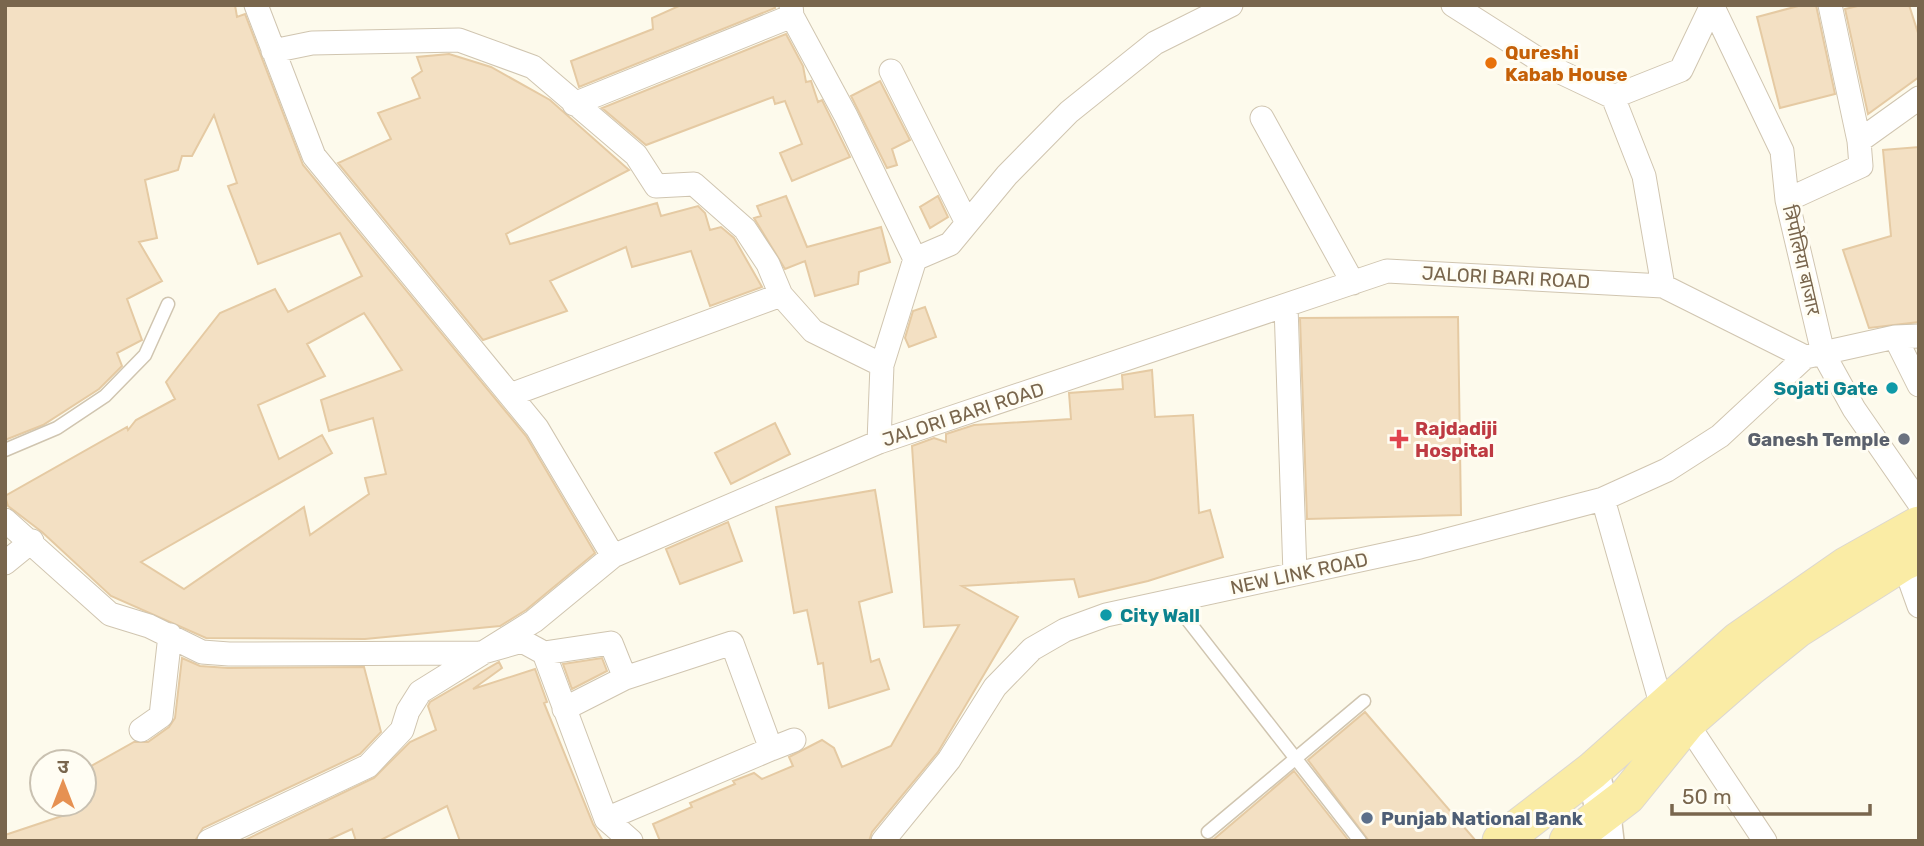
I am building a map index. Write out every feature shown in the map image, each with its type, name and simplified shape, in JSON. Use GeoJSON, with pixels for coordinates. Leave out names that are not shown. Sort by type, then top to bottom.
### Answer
{"type":"FeatureCollection","features":[{"type":"Feature","properties":{"kind":"main road"},"geometry":{"type":"LineString","coordinates":[[1501,841],[1550,824],[1592,771],[1673,710],[1738,641],[1909,544]]}},
{"type":"Feature","properties":{"kind":"main road"},"geometry":{"type":"LineString","coordinates":[[1568,841],[1605,828],[1645,776],[1673,710]]}},
{"type":"Feature","properties":{"kind":"street"},"geometry":{"type":"LineString","coordinates":[[256,5],[314,156],[537,428],[613,556]]}},
{"type":"Feature","properties":{"kind":"street"},"geometry":{"type":"LineString","coordinates":[[915,259],[950,244],[1007,175],[1069,112],[1155,43],[1231,5]]}},
{"type":"Feature","properties":{"kind":"street"},"geometry":{"type":"LineString","coordinates":[[1453,5],[1552,68],[1613,97],[1644,176],[1663,286]]}},
{"type":"Feature","properties":{"kind":"street"},"geometry":{"type":"LineString","coordinates":[[1613,97],[1681,70],[1712,5]]}},
{"type":"Feature","properties":{"kind":"street","name":"त्रिपोलिया बाजार"},"geometry":{"type":"LineString","coordinates":[[1712,5],[1782,151],[1787,200],[1814,355],[1919,503]]}},
{"type":"Feature","properties":{"kind":"street"},"geometry":{"type":"LineString","coordinates":[[1787,200],[1861,166],[1859,141],[1830,5]]}},
{"type":"Feature","properties":{"kind":"street"},"geometry":{"type":"LineString","coordinates":[[574,104],[791,10],[915,259],[883,365],[879,442]]}},
{"type":"Feature","properties":{"kind":"street"},"geometry":{"type":"LineString","coordinates":[[273,51],[312,43],[459,40],[533,67],[636,155],[656,186],[694,184],[745,229],[768,264],[781,295],[813,331],[883,365]]}},
{"type":"Feature","properties":{"kind":"street"},"geometry":{"type":"LineString","coordinates":[[891,71],[967,223]]}},
{"type":"Feature","properties":{"kind":"street"},"geometry":{"type":"LineString","coordinates":[[1859,141],[1919,98]]}},
{"type":"Feature","properties":{"kind":"street"},"geometry":{"type":"LineString","coordinates":[[1262,118],[1353,283]]}},
{"type":"Feature","properties":{"kind":"street","name":"JALORI BARI ROAD"},"geometry":{"type":"LineString","coordinates":[[209,841],[368,766],[402,730],[408,712],[420,692],[534,621],[613,556],[879,442],[1387,271],[1663,286],[1814,355]]}},
{"type":"Feature","properties":{"kind":"street"},"geometry":{"type":"LineString","coordinates":[[510,395],[781,295]]}},
{"type":"Feature","properties":{"kind":"street"},"geometry":{"type":"LineString","coordinates":[[1286,306],[1294,574]]}},
{"type":"Feature","properties":{"kind":"street"},"geometry":{"type":"LineString","coordinates":[[1814,355],[1895,337],[1919,336]]}},
{"type":"Feature","properties":{"kind":"street"},"geometry":{"type":"LineString","coordinates":[[1895,337],[1919,385]]}},
{"type":"Feature","properties":{"kind":"street","name":"NEW LINK ROAD"},"geometry":{"type":"LineString","coordinates":[[883,841],[949,760],[995,687],[1032,649],[1065,630],[1105,615],[1420,547],[1603,499],[1667,470],[1720,436],[1814,355]]}},
{"type":"Feature","properties":{"kind":"street"},"geometry":{"type":"LineString","coordinates":[[1603,499],[1673,710],[1765,841]]}},
{"type":"Feature","properties":{"kind":"street"},"geometry":{"type":"LineString","coordinates":[[5,520],[32,541],[110,614],[216,654],[480,653],[522,641],[544,653],[611,643],[625,678]]}},
{"type":"Feature","properties":{"kind":"street"},"geometry":{"type":"LineString","coordinates":[[5,563],[32,541]]}},
{"type":"Feature","properties":{"kind":"street"},"geometry":{"type":"LineString","coordinates":[[1909,544],[1919,606]]}},
{"type":"Feature","properties":{"kind":"street"},"geometry":{"type":"LineString","coordinates":[[141,730],[161,716],[170,635]]}},
{"type":"Feature","properties":{"kind":"street"},"geometry":{"type":"LineString","coordinates":[[564,709],[625,678],[732,643],[771,749]]}},
{"type":"Feature","properties":{"kind":"street"},"geometry":{"type":"LineString","coordinates":[[544,653],[606,819],[631,841]]}},
{"type":"Feature","properties":{"kind":"street"},"geometry":{"type":"LineString","coordinates":[[606,819],[794,740]]}},
{"type":"Feature","properties":{"kind":"street"},"geometry":{"type":"LineString","coordinates":[[1592,771],[1605,828]]}},
{"type":"Feature","properties":{"kind":"lane"},"geometry":{"type":"LineString","coordinates":[[5,450],[57,428],[105,396],[145,355],[169,304]]}},
{"type":"Feature","properties":{"kind":"lane"},"geometry":{"type":"LineString","coordinates":[[1172,600],[1360,841]]}},
{"type":"Feature","properties":{"kind":"lane"},"geometry":{"type":"LineString","coordinates":[[1208,832],[1364,701]]}},
{"type":"Feature","properties":{"kind":"building"},"geometry":{"type":"Polygon","coordinates":[[[5,5],[235,5],[237,17],[245,14],[303,165],[526,436],[595,553],[526,610],[500,626],[365,639],[206,638],[111,596],[42,532],[8,506],[5,496],[127,427],[128,430],[136,420],[175,399],[166,382],[220,313],[275,289],[288,312],[362,276],[340,233],[258,264],[228,186],[237,183],[214,115],[192,156],[182,156],[178,170],[145,180],[157,238],[139,242],[162,281],[127,299],[142,340],[117,353],[122,366],[99,389],[43,425],[5,440],[5,5]],[[364,313],[307,344],[325,376],[258,405],[279,459],[322,435],[332,453],[141,562],[184,589],[304,507],[310,535],[369,494],[365,478],[386,474],[373,418],[329,431],[321,400],[402,370],[364,313]]]}},
{"type":"Feature","properties":{"kind":"building"},"geometry":{"type":"Polygon","coordinates":[[[681,5],[774,5],[775,8],[579,87],[571,61],[653,29],[652,18],[681,5]]]}},
{"type":"Feature","properties":{"kind":"building"},"geometry":{"type":"Polygon","coordinates":[[[1802,5],[1816,5],[1835,94],[1780,108],[1757,17],[1802,5]]]}},
{"type":"Feature","properties":{"kind":"building"},"geometry":{"type":"Polygon","coordinates":[[[1862,5],[1909,5],[1919,36],[1919,77],[1868,114],[1845,9],[1862,5]]]}},
{"type":"Feature","properties":{"kind":"building"},"geometry":{"type":"Polygon","coordinates":[[[786,34],[803,66],[806,82],[811,81],[818,102],[822,100],[850,157],[792,181],[780,153],[802,144],[785,101],[775,104],[773,97],[646,145],[602,108],[786,34]]]}},
{"type":"Feature","properties":{"kind":"building"},"geometry":{"type":"Polygon","coordinates":[[[449,54],[491,67],[550,100],[629,170],[506,234],[510,244],[657,203],[661,216],[698,206],[705,213],[710,230],[721,227],[734,238],[762,287],[710,306],[691,251],[632,267],[626,247],[550,281],[567,311],[483,340],[338,163],[391,139],[378,113],[420,98],[412,78],[422,71],[417,57],[449,54]]]}},
{"type":"Feature","properties":{"kind":"building"},"geometry":{"type":"Polygon","coordinates":[[[880,81],[910,140],[892,149],[897,165],[887,168],[851,96],[880,81]]]}},
{"type":"Feature","properties":{"kind":"building"},"geometry":{"type":"Polygon","coordinates":[[[1919,147],[1919,322],[1869,328],[1843,250],[1891,236],[1883,150],[1919,147]]]}},
{"type":"Feature","properties":{"kind":"building"},"geometry":{"type":"Polygon","coordinates":[[[786,196],[807,247],[881,227],[890,262],[859,272],[858,284],[815,296],[805,261],[785,269],[754,218],[761,216],[757,206],[786,196]]]}},
{"type":"Feature","properties":{"kind":"building"},"geometry":{"type":"Polygon","coordinates":[[[938,196],[948,217],[930,228],[920,207],[938,196]]]}},
{"type":"Feature","properties":{"kind":"building"},"geometry":{"type":"Polygon","coordinates":[[[925,307],[936,337],[909,347],[905,338],[913,311],[925,307]]]}},
{"type":"Feature","properties":{"kind":"building"},"geometry":{"type":"Polygon","coordinates":[[[1458,317],[1461,515],[1307,519],[1300,318],[1458,317]]]}},
{"type":"Feature","properties":{"kind":"building"},"geometry":{"type":"Polygon","coordinates":[[[1152,370],[1155,417],[1193,415],[1199,513],[1210,510],[1223,557],[1148,581],[1079,597],[1074,579],[962,586],[1018,617],[938,752],[872,832],[869,841],[660,841],[653,824],[692,807],[690,803],[735,784],[733,781],[754,773],[762,779],[793,766],[789,757],[822,740],[834,748],[842,767],[891,746],[959,625],[924,627],[912,446],[934,438],[946,442],[946,434],[974,425],[1071,419],[1069,393],[1123,389],[1122,375],[1152,370]]]}},
{"type":"Feature","properties":{"kind":"building"},"geometry":{"type":"Polygon","coordinates":[[[775,423],[790,454],[731,484],[715,453],[775,423]]]}},
{"type":"Feature","properties":{"kind":"building"},"geometry":{"type":"Polygon","coordinates":[[[875,490],[892,592],[859,602],[871,662],[879,659],[889,689],[829,708],[823,663],[818,664],[807,610],[794,613],[776,507],[875,490]]]}},
{"type":"Feature","properties":{"kind":"building"},"geometry":{"type":"Polygon","coordinates":[[[728,522],[742,561],[680,584],[666,549],[728,522]]]}},
{"type":"Feature","properties":{"kind":"building"},"geometry":{"type":"Polygon","coordinates":[[[182,658],[200,666],[228,668],[364,667],[381,732],[360,754],[203,828],[195,841],[5,841],[5,835],[56,818],[98,818],[98,762],[134,742],[148,742],[169,727],[175,718],[182,658]]]}},
{"type":"Feature","properties":{"kind":"building"},"geometry":{"type":"Polygon","coordinates":[[[602,658],[607,671],[572,689],[563,664],[602,658]]]}},
{"type":"Feature","properties":{"kind":"building"},"geometry":{"type":"Polygon","coordinates":[[[499,662],[502,668],[473,689],[535,669],[547,702],[544,703],[593,824],[603,841],[460,841],[447,806],[379,841],[356,841],[352,829],[326,841],[243,841],[374,778],[410,742],[436,730],[428,706],[430,702],[499,662]]]}},
{"type":"Feature","properties":{"kind":"building"},"geometry":{"type":"Polygon","coordinates":[[[1365,712],[1476,841],[1369,841],[1308,760],[1365,712]]]}},
{"type":"Feature","properties":{"kind":"building"},"geometry":{"type":"Polygon","coordinates":[[[1294,771],[1349,841],[1207,841],[1214,839],[1294,771]]]}},
{"type":"Feature","properties":{"kind":"place","name":"Qureshi Kabab House"},"geometry":{"type":"Point","coordinates":[1491,63]}},
{"type":"Feature","properties":{"kind":"place","name":"Sojati Gate"},"geometry":{"type":"Point","coordinates":[1892,388]}},
{"type":"Feature","properties":{"kind":"place","name":"Rajdadiji Hospital"},"geometry":{"type":"Point","coordinates":[1399,439]}},
{"type":"Feature","properties":{"kind":"place","name":"Ganesh Temple"},"geometry":{"type":"Point","coordinates":[1904,439]}},
{"type":"Feature","properties":{"kind":"place","name":"City Wall"},"geometry":{"type":"Point","coordinates":[1106,615]}},
{"type":"Feature","properties":{"kind":"place","name":"Punjab National Bank"},"geometry":{"type":"Point","coordinates":[1367,818]}}]}
